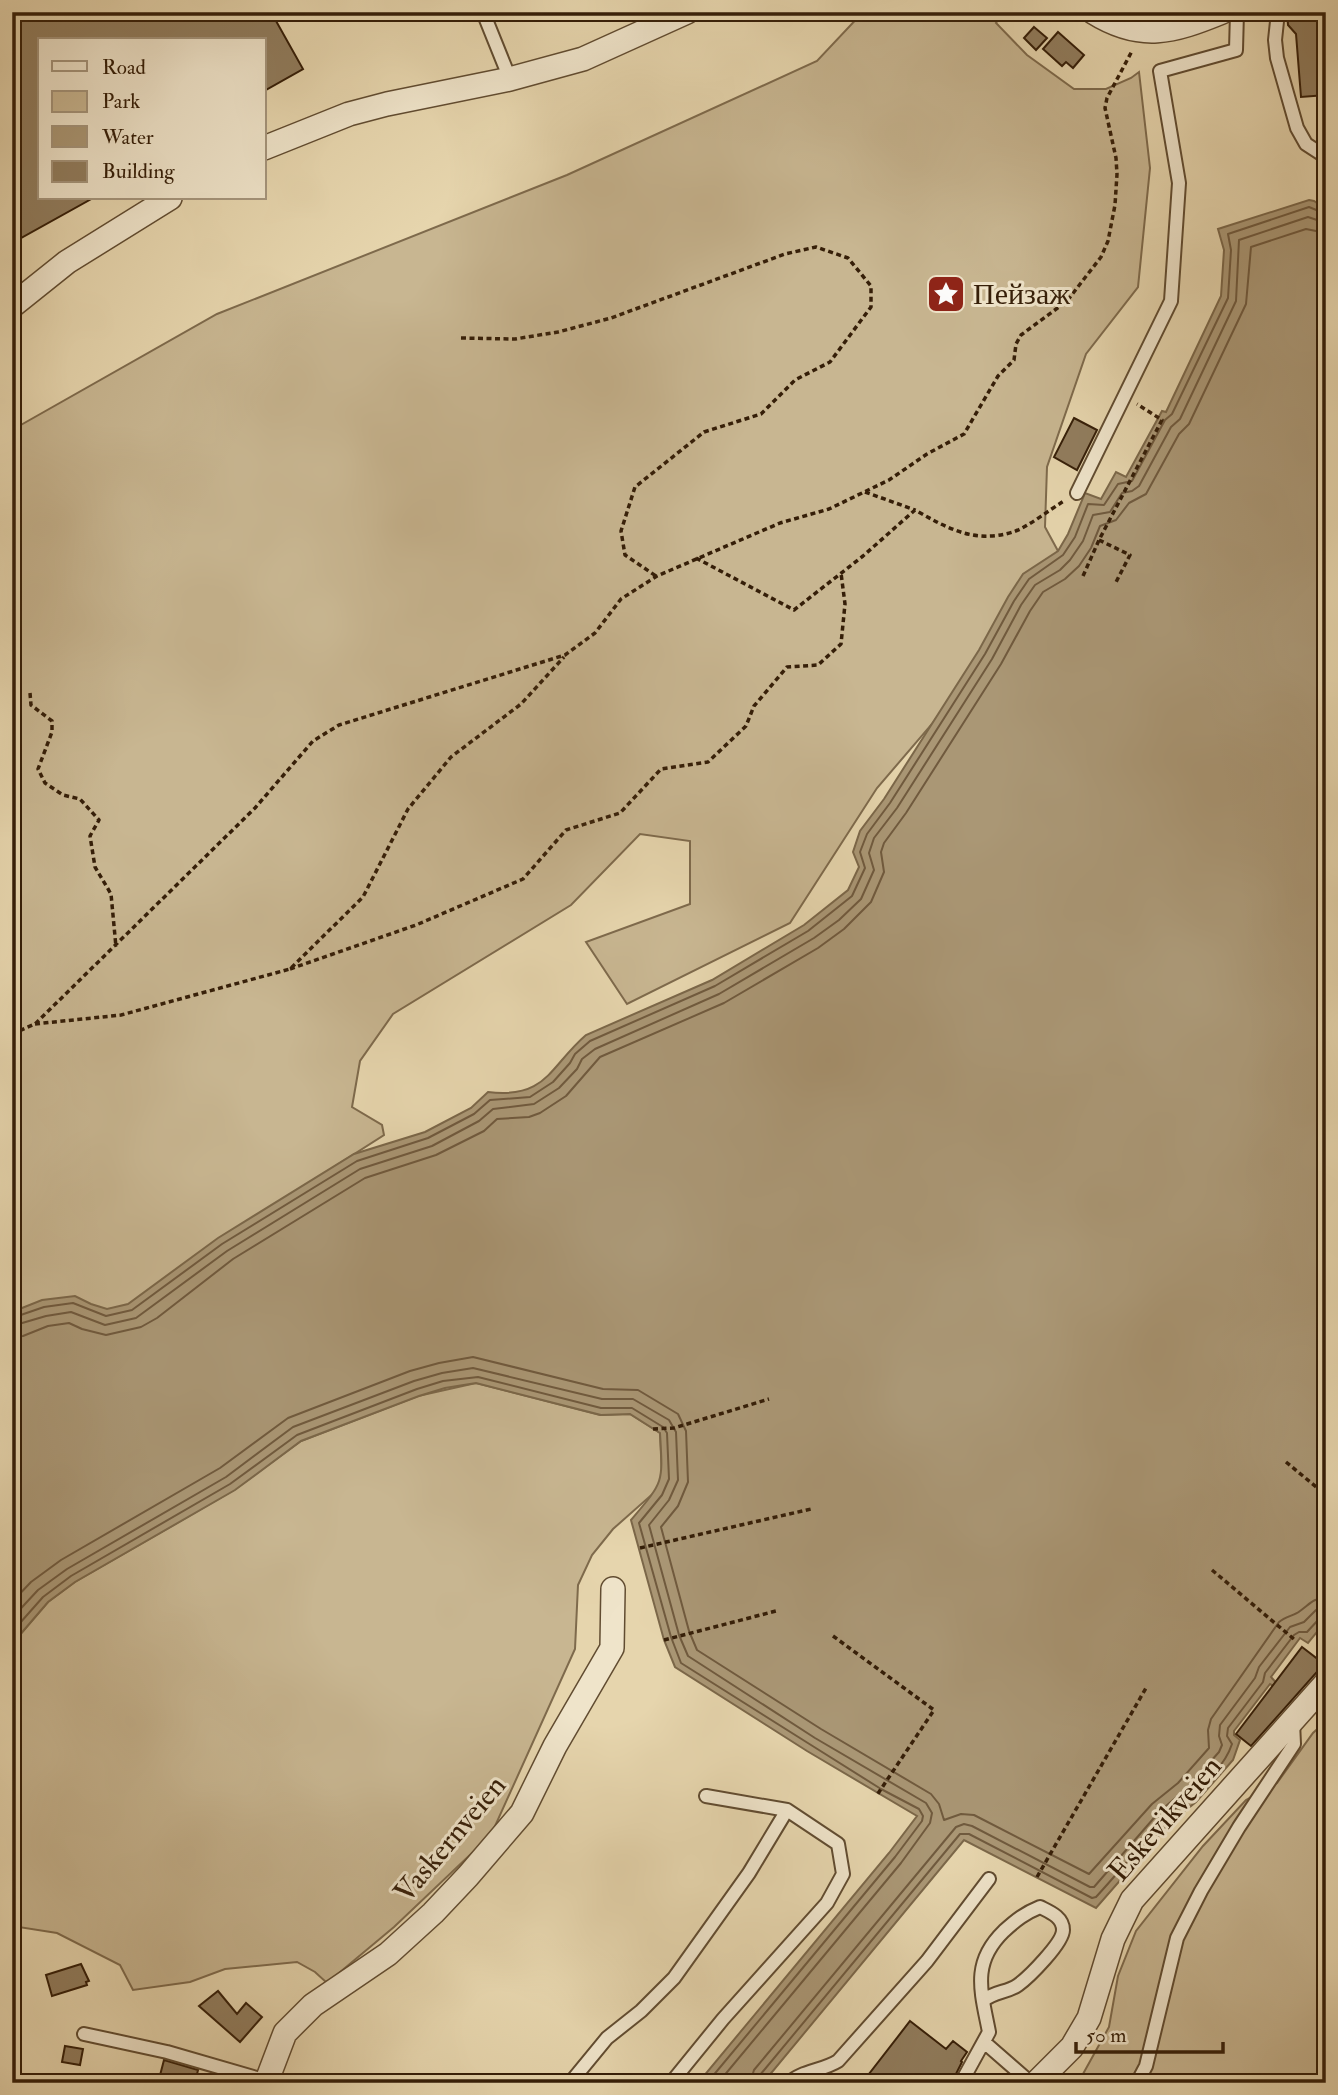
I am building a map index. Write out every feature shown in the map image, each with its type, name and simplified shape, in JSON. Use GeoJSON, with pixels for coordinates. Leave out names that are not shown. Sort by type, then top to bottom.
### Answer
{"type":"FeatureCollection","features":[{"type":"Feature","properties":{"kind":"street"},"geometry":{"type":"LineString","coordinates":[[266,147],[349,114],[510,79],[583,59],[687,12]]}},
{"type":"Feature","properties":{"kind":"street"},"geometry":{"type":"LineString","coordinates":[[1093,12],[1112,24],[1136,31],[1158,33],[1188,26],[1222,12]]}},
{"type":"Feature","properties":{"kind":"street"},"geometry":{"type":"LineString","coordinates":[[13,304],[67,262],[167,200]]}},
{"type":"Feature","properties":{"kind":"street","name":"Vaskernveien"},"geometry":{"type":"LineString","coordinates":[[267,2082],[285,2032],[313,2005],[387,1954],[433,1913],[522,1813],[555,1746],[612,1648],[613,1589]]}},
{"type":"Feature","properties":{"kind":"street","name":"Eskevikveien"},"geometry":{"type":"LineString","coordinates":[[1034,2083],[1072,2047],[1089,2018],[1114,1939],[1132,1900],[1326,1683]]}},
{"type":"Feature","properties":{"kind":"lane"},"geometry":{"type":"LineString","coordinates":[[483,12],[510,79]]}},
{"type":"Feature","properties":{"kind":"lane"},"geometry":{"type":"LineString","coordinates":[[1077,493],[1171,301],[1179,183],[1160,71],[1237,50],[1237,12]]}},
{"type":"Feature","properties":{"kind":"lane"},"geometry":{"type":"LineString","coordinates":[[1278,12],[1275,40],[1277,58],[1297,128],[1306,144],[1326,158]]}},
{"type":"Feature","properties":{"kind":"lane"},"geometry":{"type":"LineString","coordinates":[[1137,2083],[1146,2066],[1177,1938],[1201,1891],[1294,1744],[1293,1721]]}},
{"type":"Feature","properties":{"kind":"lane"},"geometry":{"type":"LineString","coordinates":[[671,2083],[723,2019],[827,1902],[843,1874],[838,1844],[787,1810],[706,1796]]}},
{"type":"Feature","properties":{"kind":"lane"},"geometry":{"type":"LineString","coordinates":[[570,2083],[607,2038],[641,2011],[674,1978],[749,1872],[787,1810]]}},
{"type":"Feature","properties":{"kind":"lane"},"geometry":{"type":"LineString","coordinates":[[789,2083],[795,2077],[825,2069],[838,2061],[927,1961],[989,1879]]}},
{"type":"Feature","properties":{"kind":"lane"},"geometry":{"type":"LineString","coordinates":[[961,2083],[989,2032],[983,2001],[981,1977],[983,1958],[994,1940],[1023,1913],[1041,1907],[1053,1913],[1061,1922],[1063,1930],[1051,1951],[1016,1987],[990,1994],[983,2001]]}},
{"type":"Feature","properties":{"kind":"lane"},"geometry":{"type":"LineString","coordinates":[[84,2034],[167,2052],[267,2082]]}},
{"type":"Feature","properties":{"kind":"lane"},"geometry":{"type":"LineString","coordinates":[[984,2042],[1034,2083]]}},
{"type":"Feature","properties":{"kind":"lane"},"geometry":{"type":"LineString","coordinates":[[824,2083],[825,2069]]}},
{"type":"Feature","properties":{"kind":"path"},"geometry":{"type":"LineString","coordinates":[[290,969],[363,897],[408,809],[451,757],[521,704],[565,655],[595,633],[621,599],[657,576],[696,558],[780,523],[829,509],[865,492],[964,434],[998,376],[1014,360],[1016,344],[1021,335],[1067,301],[1101,257],[1112,224],[1117,174],[1105,108],[1107,98],[1132,50],[1136,31]]}},
{"type":"Feature","properties":{"kind":"path"},"geometry":{"type":"LineString","coordinates":[[461,338],[514,339],[558,332],[611,318],[785,254],[816,247],[848,258],[871,286],[871,307],[830,362],[795,380],[761,414],[704,432],[635,487],[621,531],[625,555],[657,576]]}},
{"type":"Feature","properties":{"kind":"path"},"geometry":{"type":"LineString","coordinates":[[1083,576],[1162,420],[1125,396]]}},
{"type":"Feature","properties":{"kind":"path"},"geometry":{"type":"LineString","coordinates":[[865,492],[915,510],[964,535],[985,536],[1014,532],[1077,493]]}},
{"type":"Feature","properties":{"kind":"path"},"geometry":{"type":"LineString","coordinates":[[696,558],[794,610],[915,510]]}},
{"type":"Feature","properties":{"kind":"path"},"geometry":{"type":"LineString","coordinates":[[1099,540],[1130,555],[1115,584]]}},
{"type":"Feature","properties":{"kind":"path"},"geometry":{"type":"LineString","coordinates":[[12,1034],[35,1024],[121,1015],[290,969],[416,925],[523,879],[566,830],[620,813],[661,769],[708,762],[746,726],[754,706],[788,667],[818,665],[841,644],[845,604],[841,573]]}},
{"type":"Feature","properties":{"kind":"path"},"geometry":{"type":"LineString","coordinates":[[35,1024],[255,808],[313,741],[339,725],[565,655]]}},
{"type":"Feature","properties":{"kind":"path"},"geometry":{"type":"LineString","coordinates":[[30,693],[31,705],[52,721],[52,732],[38,769],[45,783],[63,796],[80,799],[99,820],[90,836],[94,867],[111,894],[116,947]]}},
{"type":"Feature","properties":{"kind":"path"},"geometry":{"type":"LineString","coordinates":[[653,1429],[674,1428],[769,1399]]}},
{"type":"Feature","properties":{"kind":"path"},"geometry":{"type":"LineString","coordinates":[[1286,1462],[1326,1495]]}},
{"type":"Feature","properties":{"kind":"path"},"geometry":{"type":"LineString","coordinates":[[640,1548],[811,1509]]}},
{"type":"Feature","properties":{"kind":"path"},"geometry":{"type":"LineString","coordinates":[[1212,1570],[1295,1640]]}},
{"type":"Feature","properties":{"kind":"path"},"geometry":{"type":"LineString","coordinates":[[664,1640],[776,1611]]}},
{"type":"Feature","properties":{"kind":"path"},"geometry":{"type":"LineString","coordinates":[[833,1636],[934,1710],[877,1795]]}},
{"type":"Feature","properties":{"kind":"path"},"geometry":{"type":"LineString","coordinates":[[1037,1877],[1146,1688]]}},
{"type":"Feature","properties":{"kind":"green space"},"geometry":{"type":"Polygon","coordinates":[[[863,12],[1004,12],[996,23],[1027,55],[1074,89],[1106,89],[1139,72],[1150,168],[1138,287],[1086,354],[1047,467],[1045,527],[1058,551],[932,724],[877,788],[790,923],[627,1004],[586,942],[690,904],[690,841],[640,834],[571,905],[393,1014],[360,1061],[352,1107],[382,1125],[384,1135],[193,1257],[147,1336],[12,1334],[12,430],[217,314],[567,175],[817,61],[863,12]]]}},
{"type":"Feature","properties":{"kind":"green space"},"geometry":{"type":"Polygon","coordinates":[[[476,1383],[600,1415],[630,1414],[660,1433],[662,1477],[656,1491],[613,1529],[592,1555],[578,1585],[575,1649],[491,1835],[394,1927],[327,1983],[315,1972],[297,1962],[225,1969],[190,1982],[133,1990],[120,1965],[57,1933],[12,1926],[12,1644],[48,1602],[75,1582],[234,1490],[301,1441],[418,1396],[476,1383]]]}},
{"type":"Feature","properties":{"kind":"green space"},"geometry":{"type":"Polygon","coordinates":[[[1326,1721],[1326,2083],[1078,2083],[1109,2027],[1118,1976],[1136,1931],[1203,1846],[1246,1800],[1277,1783],[1313,1733],[1326,1721]]]}},
{"type":"Feature","properties":{"kind":"water"},"geometry":{"type":"Polygon","coordinates":[[[1309,200],[1326,209],[1326,1621],[1308,1643],[1300,1638],[1271,1677],[1280,1687],[1278,1689],[1270,1684],[1234,1731],[1234,1735],[1240,1740],[1233,1760],[1196,1802],[1171,1822],[1096,1908],[964,1840],[763,2083],[698,2083],[917,1816],[807,1751],[675,1667],[664,1640],[631,1520],[659,1481],[660,1433],[630,1414],[601,1415],[476,1383],[419,1396],[301,1441],[235,1490],[75,1582],[48,1602],[12,1644],[12,1312],[42,1300],[75,1296],[107,1309],[128,1304],[218,1238],[354,1154],[425,1132],[471,1108],[488,1092],[523,1091],[535,1085],[586,1035],[712,980],[804,925],[848,890],[859,867],[853,852],[860,831],[884,799],[979,650],[1023,574],[1058,551],[1085,493],[1101,499],[1116,472],[1126,477],[1162,411],[1166,412],[1221,296],[1224,250],[1218,229],[1309,200]]]}},
{"type":"Feature","properties":{"kind":"building"},"geometry":{"type":"Polygon","coordinates":[[[12,12],[271,12],[303,69],[266,90],[266,38],[38,38],[38,200],[89,200],[12,243],[12,12]]]}},
{"type":"Feature","properties":{"kind":"building"},"geometry":{"type":"Polygon","coordinates":[[[1287,12],[1326,12],[1326,95],[1301,97],[1296,34],[1288,25],[1287,12]]]}},
{"type":"Feature","properties":{"kind":"building"},"geometry":{"type":"Polygon","coordinates":[[[1034,27],[1047,38],[1036,50],[1024,38],[1034,27]]]}},
{"type":"Feature","properties":{"kind":"building"},"geometry":{"type":"Polygon","coordinates":[[[1058,32],[1084,55],[1073,68],[1066,62],[1062,66],[1043,49],[1058,32]]]}},
{"type":"Feature","properties":{"kind":"building"},"geometry":{"type":"Polygon","coordinates":[[[1074,418],[1097,430],[1077,470],[1054,457],[1074,418]]]}},
{"type":"Feature","properties":{"kind":"building"},"geometry":{"type":"Polygon","coordinates":[[[1302,1647],[1324,1664],[1251,1746],[1236,1734],[1302,1647]]]}},
{"type":"Feature","properties":{"kind":"building"},"geometry":{"type":"Polygon","coordinates":[[[81,1964],[89,1981],[86,1982],[87,1985],[52,1996],[46,1975],[81,1964]]]}},
{"type":"Feature","properties":{"kind":"building"},"geometry":{"type":"Polygon","coordinates":[[[218,1991],[237,2014],[246,2003],[262,2017],[240,2042],[199,2006],[218,1991]]]}},
{"type":"Feature","properties":{"kind":"building"},"geometry":{"type":"Polygon","coordinates":[[[910,2021],[946,2049],[953,2041],[967,2052],[952,2082],[862,2083],[910,2021]]]}},
{"type":"Feature","properties":{"kind":"building"},"geometry":{"type":"Polygon","coordinates":[[[65,2046],[83,2049],[80,2065],[62,2062],[65,2046]]]}},
{"type":"Feature","properties":{"kind":"building"},"geometry":{"type":"Polygon","coordinates":[[[164,2060],[198,2070],[195,2083],[158,2083],[164,2060]]]}},
{"type":"Feature","properties":{"kind":"place","name":"Пейзаж"},"geometry":{"type":"Point","coordinates":[946,294]}}]}
